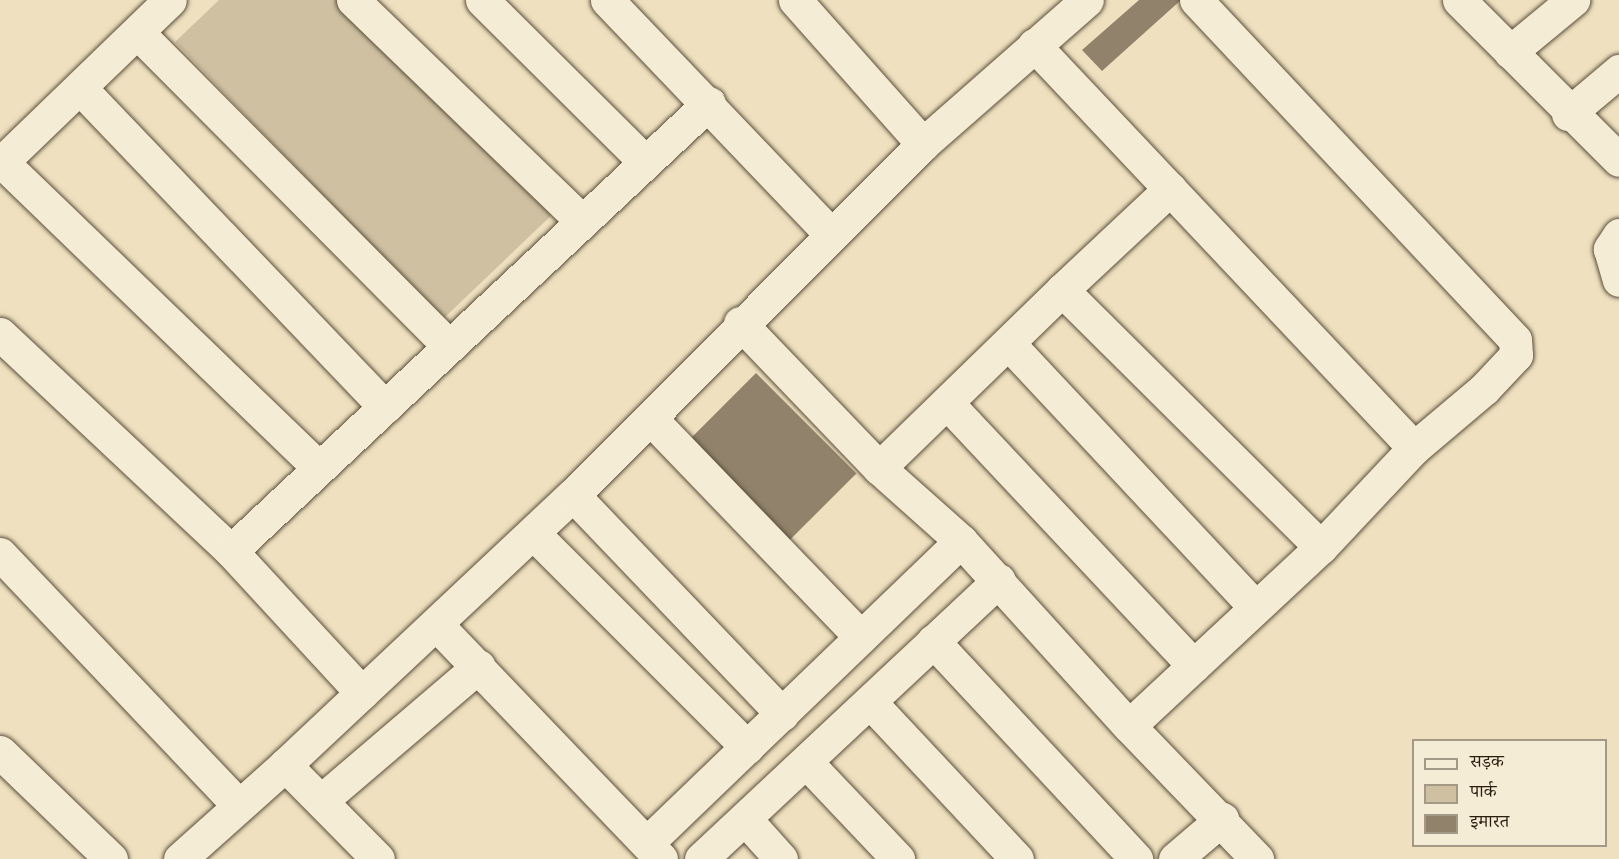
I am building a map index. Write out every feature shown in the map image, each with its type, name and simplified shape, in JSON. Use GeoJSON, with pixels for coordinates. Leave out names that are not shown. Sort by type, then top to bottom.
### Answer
{"type":"FeatureCollection","features":[{"type":"Feature","properties":{"kind":"street"},"geometry":{"type":"LineString","coordinates":[[170,0],[81,89],[1,162],[319,468]]}},
{"type":"Feature","properties":{"kind":"street"},"geometry":{"type":"LineString","coordinates":[[352,0],[582,221]]}},
{"type":"Feature","properties":{"kind":"street"},"geometry":{"type":"LineString","coordinates":[[482,0],[645,162]]}},
{"type":"Feature","properties":{"kind":"street"},"geometry":{"type":"LineString","coordinates":[[608,0],[831,234]]}},
{"type":"Feature","properties":{"kind":"street"},"geometry":{"type":"LineString","coordinates":[[180,859],[285,765],[573,495],[740,323],[922,144],[1087,0]]}},
{"type":"Feature","properties":{"kind":"street"},"geometry":{"type":"LineString","coordinates":[[1129,726],[1321,547],[1414,448],[1501,372],[1516,355],[1515,340],[1196,0]]}},
{"type":"Feature","properties":{"kind":"street"},"geometry":{"type":"LineString","coordinates":[[1459,0],[1568,114],[1619,160]]}},
{"type":"Feature","properties":{"kind":"street"},"geometry":{"type":"LineString","coordinates":[[1510,52],[1573,0]]}},
{"type":"Feature","properties":{"kind":"street"},"geometry":{"type":"LineString","coordinates":[[804,3],[922,144]]}},
{"type":"Feature","properties":{"kind":"street"},"geometry":{"type":"LineString","coordinates":[[138,33],[449,346]]}},
{"type":"Feature","properties":{"kind":"street"},"geometry":{"type":"LineString","coordinates":[[1034,45],[1414,448]]}},
{"type":"Feature","properties":{"kind":"street"},"geometry":{"type":"LineString","coordinates":[[1568,114],[1619,71]]}},
{"type":"Feature","properties":{"kind":"street"},"geometry":{"type":"LineString","coordinates":[[81,89],[385,407]]}},
{"type":"Feature","properties":{"kind":"street"},"geometry":{"type":"LineString","coordinates":[[231,551],[708,103]]}},
{"type":"Feature","properties":{"kind":"street"},"geometry":{"type":"LineString","coordinates":[[879,468],[948,404],[1062,290],[1170,189]]}},
{"type":"Feature","properties":{"kind":"street"},"geometry":{"type":"LineString","coordinates":[[1619,235],[1610,249],[1619,280]]}},
{"type":"Feature","properties":{"kind":"street"},"geometry":{"type":"LineString","coordinates":[[1062,290],[1321,547]]}},
{"type":"Feature","properties":{"kind":"street"},"geometry":{"type":"LineString","coordinates":[[740,323],[879,468],[961,541],[999,580],[1129,726],[1222,819],[1257,859]]}},
{"type":"Feature","properties":{"kind":"street"},"geometry":{"type":"LineString","coordinates":[[0,334],[231,551],[362,693]]}},
{"type":"Feature","properties":{"kind":"street"},"geometry":{"type":"LineString","coordinates":[[1009,344],[1255,607]]}},
{"type":"Feature","properties":{"kind":"street"},"geometry":{"type":"LineString","coordinates":[[948,404],[1194,666]]}},
{"type":"Feature","properties":{"kind":"street"},"geometry":{"type":"LineString","coordinates":[[650,418],[861,637]]}},
{"type":"Feature","properties":{"kind":"street"},"geometry":{"type":"LineString","coordinates":[[573,495],[782,714]]}},
{"type":"Feature","properties":{"kind":"street"},"geometry":{"type":"LineString","coordinates":[[533,533],[747,747]]}},
{"type":"Feature","properties":{"kind":"street"},"geometry":{"type":"LineString","coordinates":[[436,624],[479,666],[654,851],[747,747],[961,541]]}},
{"type":"Feature","properties":{"kind":"street"},"geometry":{"type":"LineString","coordinates":[[0,554],[238,805]]}},
{"type":"Feature","properties":{"kind":"street"},"geometry":{"type":"LineString","coordinates":[[701,859],[747,821],[808,764],[933,640],[999,580]]}},
{"type":"Feature","properties":{"kind":"street"},"geometry":{"type":"LineString","coordinates":[[933,640],[1136,859]]}},
{"type":"Feature","properties":{"kind":"street"},"geometry":{"type":"LineString","coordinates":[[322,800],[479,666]]}},
{"type":"Feature","properties":{"kind":"street"},"geometry":{"type":"LineString","coordinates":[[870,702],[1017,859]]}},
{"type":"Feature","properties":{"kind":"street"},"geometry":{"type":"LineString","coordinates":[[0,752],[111,859]]}},
{"type":"Feature","properties":{"kind":"street"},"geometry":{"type":"LineString","coordinates":[[808,764],[898,859]]}},
{"type":"Feature","properties":{"kind":"street"},"geometry":{"type":"LineString","coordinates":[[285,765],[378,859]]}},
{"type":"Feature","properties":{"kind":"street"},"geometry":{"type":"LineString","coordinates":[[1175,859],[1222,819]]}},
{"type":"Feature","properties":{"kind":"street"},"geometry":{"type":"LineString","coordinates":[[747,821],[781,859]]}},
{"type":"Feature","properties":{"kind":"green space"},"geometry":{"type":"Polygon","coordinates":[[[219,0],[357,0],[558,209],[443,319],[175,42],[219,0]]]}},
{"type":"Feature","properties":{"kind":"building"},"geometry":{"type":"Polygon","coordinates":[[[1139,0],[1181,0],[1102,71],[1082,50],[1139,0]]]}},
{"type":"Feature","properties":{"kind":"building"},"geometry":{"type":"Polygon","coordinates":[[[756,373],[856,473],[789,541],[689,440],[756,373]]]}}]}
